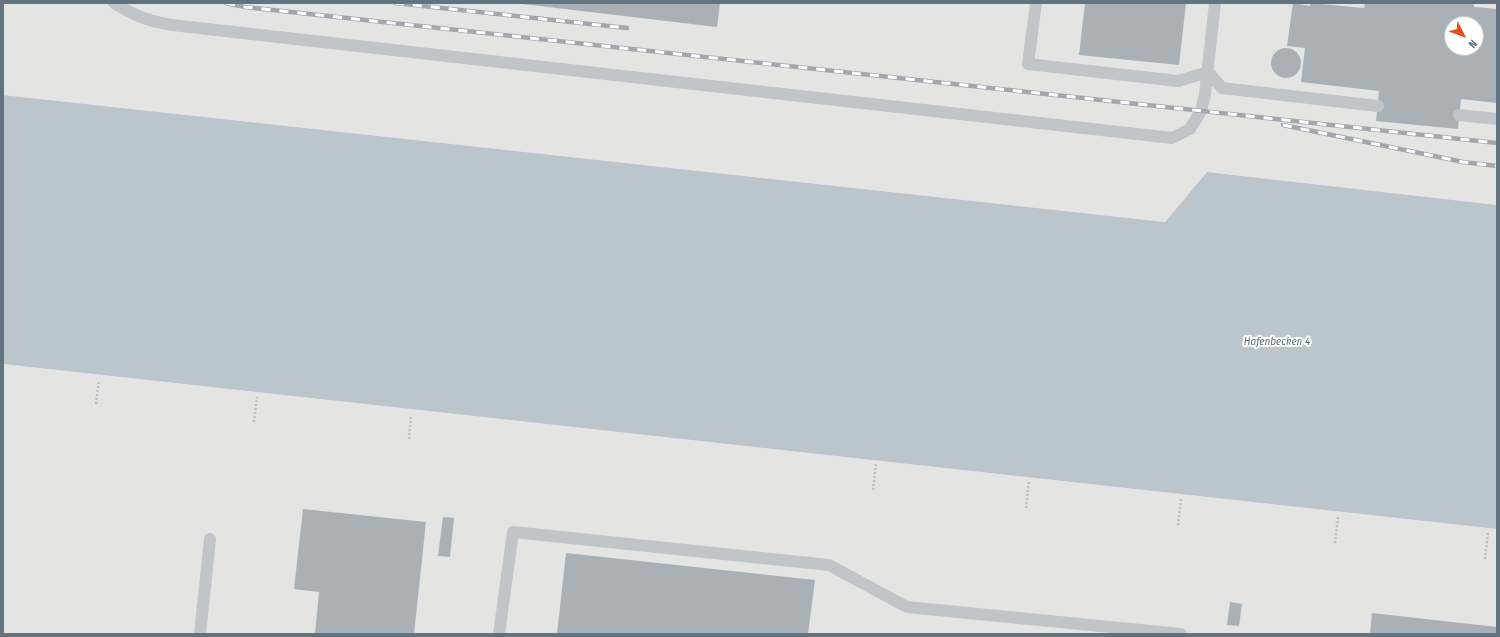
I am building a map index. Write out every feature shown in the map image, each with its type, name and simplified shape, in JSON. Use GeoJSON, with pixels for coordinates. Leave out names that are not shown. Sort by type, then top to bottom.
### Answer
{"type":"FeatureCollection","features":[{"type":"Feature","properties":{"kind":"lane"},"geometry":{"type":"LineString","coordinates":[[114,3],[131,14],[149,21],[172,25],[1172,138],[1190,129],[1201,111],[1208,72],[1215,3]]}},
{"type":"Feature","properties":{"kind":"lane"},"geometry":{"type":"LineString","coordinates":[[1036,3],[1028,64],[1178,80],[1208,72]]}},
{"type":"Feature","properties":{"kind":"lane"},"geometry":{"type":"LineString","coordinates":[[1208,72],[1222,88],[1378,106]]}},
{"type":"Feature","properties":{"kind":"lane"},"geometry":{"type":"LineString","coordinates":[[1459,115],[1497,119]]}},
{"type":"Feature","properties":{"kind":"lane"},"geometry":{"type":"LineString","coordinates":[[499,634],[513,532],[829,566],[907,607],[1181,634]]}},
{"type":"Feature","properties":{"kind":"lane"},"geometry":{"type":"LineString","coordinates":[[200,634],[210,538]]}},
{"type":"Feature","properties":{"kind":"path"},"geometry":{"type":"LineString","coordinates":[[96,404],[99,380]]}},
{"type":"Feature","properties":{"kind":"path"},"geometry":{"type":"LineString","coordinates":[[254,422],[257,397]]}},
{"type":"Feature","properties":{"kind":"path"},"geometry":{"type":"LineString","coordinates":[[408,439],[411,414]]}},
{"type":"Feature","properties":{"kind":"path"},"geometry":{"type":"LineString","coordinates":[[873,490],[876,464]]}},
{"type":"Feature","properties":{"kind":"path"},"geometry":{"type":"LineString","coordinates":[[1026,508],[1029,481]]}},
{"type":"Feature","properties":{"kind":"path"},"geometry":{"type":"LineString","coordinates":[[1178,525],[1181,499]]}},
{"type":"Feature","properties":{"kind":"path"},"geometry":{"type":"LineString","coordinates":[[1334,543],[1338,517]]}},
{"type":"Feature","properties":{"kind":"path"},"geometry":{"type":"LineString","coordinates":[[1485,559],[1488,532]]}},
{"type":"Feature","properties":{"kind":"shaded area"},"geometry":{"type":"Polygon","coordinates":[[[3,3],[1497,3],[1497,205],[1207,172],[1165,222],[3,95],[3,3]]]}},
{"type":"Feature","properties":{"kind":"shaded area"},"geometry":{"type":"Polygon","coordinates":[[[3,364],[1497,529],[1497,634],[3,634],[3,364]]]}},
{"type":"Feature","properties":{"kind":"water","name":"Hafenbecken 4"},"geometry":{"type":"Polygon","coordinates":[[[3,95],[1165,222],[1207,172],[1497,205],[1497,529],[3,364],[3,95]]]}},
{"type":"Feature","properties":{"kind":"building"},"geometry":{"type":"Polygon","coordinates":[[[514,3],[720,3],[717,27],[514,3]]]}},
{"type":"Feature","properties":{"kind":"building"},"geometry":{"type":"Polygon","coordinates":[[[1085,3],[1186,3],[1179,65],[1079,55],[1085,3]]]}},
{"type":"Feature","properties":{"kind":"building"},"geometry":{"type":"Polygon","coordinates":[[[1293,3],[1310,6],[1310,3],[1312,3],[1364,8],[1365,3],[1474,3],[1474,7],[1497,9],[1497,103],[1461,99],[1458,129],[1376,121],[1379,91],[1301,82],[1305,48],[1287,46],[1293,3]]]}},
{"type":"Feature","properties":{"kind":"building"},"geometry":{"type":"Polygon","coordinates":[[[1286,48],[1297,52],[1301,63],[1297,74],[1286,78],[1275,74],[1271,63],[1275,52],[1286,48]]]}},
{"type":"Feature","properties":{"kind":"building"},"geometry":{"type":"Polygon","coordinates":[[[303,509],[426,522],[414,634],[315,634],[319,592],[294,589],[303,509]]]}},
{"type":"Feature","properties":{"kind":"building"},"geometry":{"type":"Polygon","coordinates":[[[443,517],[454,518],[450,557],[438,556],[443,517]]]}},
{"type":"Feature","properties":{"kind":"building"},"geometry":{"type":"Polygon","coordinates":[[[566,553],[815,580],[808,634],[557,634],[566,553]]]}},
{"type":"Feature","properties":{"kind":"building"},"geometry":{"type":"Polygon","coordinates":[[[1230,602],[1242,604],[1239,626],[1227,625],[1230,602]]]}},
{"type":"Feature","properties":{"kind":"building"},"geometry":{"type":"Polygon","coordinates":[[[1372,613],[1497,627],[1497,634],[1370,634],[1372,613]]]}},
{"type":"Feature","properties":{"kind":"railway"},"geometry":{"type":"LineString","coordinates":[[226,3],[245,7],[1497,143]]}},
{"type":"Feature","properties":{"kind":"railway"},"geometry":{"type":"LineString","coordinates":[[395,3],[627,28]]}},
{"type":"Feature","properties":{"kind":"railway"},"geometry":{"type":"LineString","coordinates":[[1283,125],[1463,162],[1497,166]]}}]}
